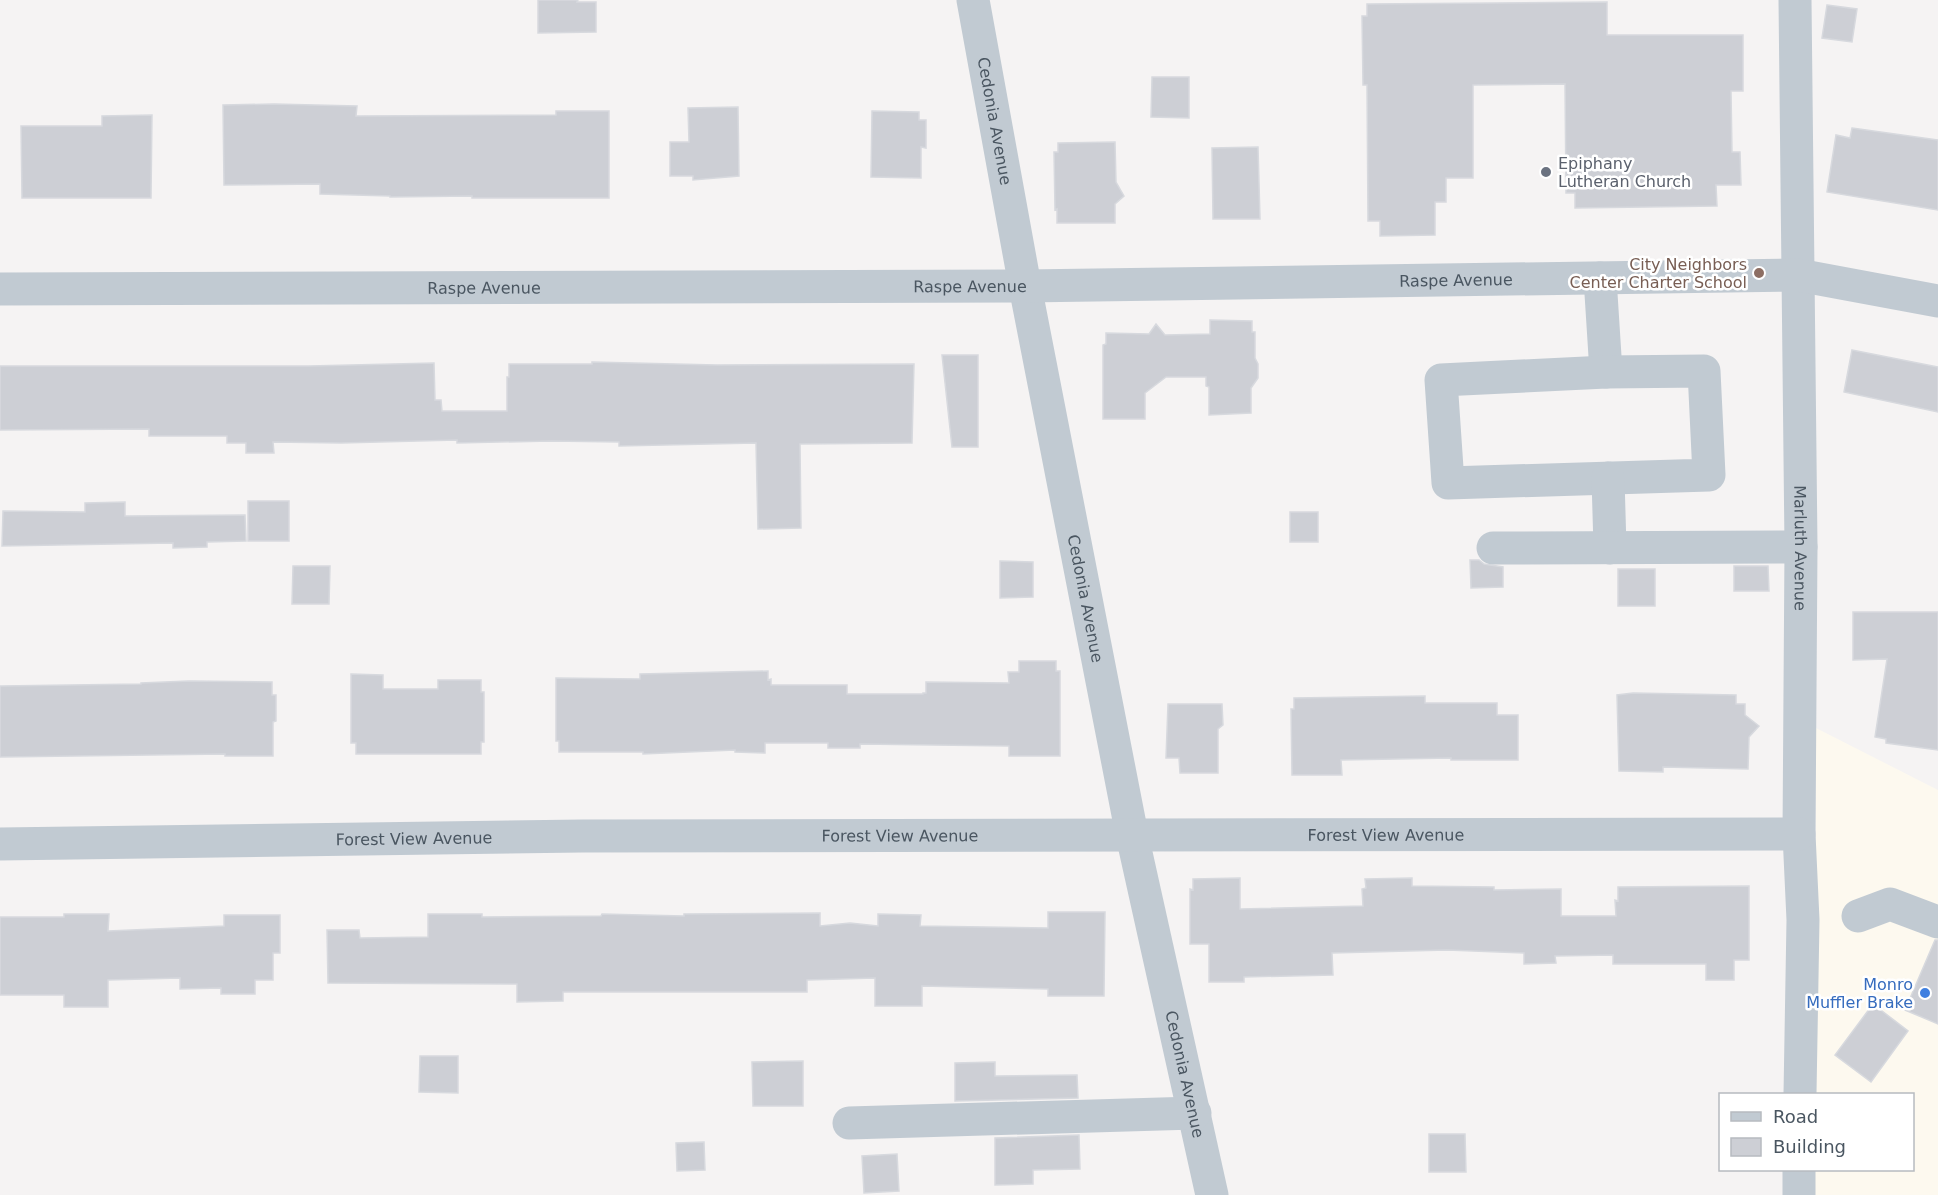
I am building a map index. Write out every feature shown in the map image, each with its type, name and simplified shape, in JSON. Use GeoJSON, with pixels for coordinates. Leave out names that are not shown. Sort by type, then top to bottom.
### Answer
{"type":"FeatureCollection","features":[{"type":"Feature","properties":{"kind":"street","name":"Cedonia Avenue"},"geometry":{"type":"LineString","coordinates":[[973,0],[1025,286],[1132,834],[1212,1195]]}},
{"type":"Feature","properties":{"kind":"street","name":"Marluth Avenue"},"geometry":{"type":"LineString","coordinates":[[1795,0],[1801,547],[1799,834],[1803,920],[1800,1093]]}},
{"type":"Feature","properties":{"kind":"street","name":"Raspe Avenue"},"geometry":{"type":"LineString","coordinates":[[0,289],[1025,286],[1798,275],[1938,301]]}},
{"type":"Feature","properties":{"kind":"street"},"geometry":{"type":"LineString","coordinates":[[1600,278],[1606,372]]}},
{"type":"Feature","properties":{"kind":"street"},"geometry":{"type":"LineString","coordinates":[[1704,371],[1709,475],[1448,483],[1441,380],[1606,372],[1704,371]]}},
{"type":"Feature","properties":{"kind":"street"},"geometry":{"type":"LineString","coordinates":[[1608,478],[1610,548]]}},
{"type":"Feature","properties":{"kind":"street"},"geometry":{"type":"LineString","coordinates":[[1493,548],[1801,547]]}},
{"type":"Feature","properties":{"kind":"street","name":"Forest View Avenue"},"geometry":{"type":"LineString","coordinates":[[0,844],[594,836],[1799,834]]}},
{"type":"Feature","properties":{"kind":"street"},"geometry":{"type":"LineString","coordinates":[[1858,916],[1890,904],[1938,922]]}},
{"type":"Feature","properties":{"kind":"street"},"geometry":{"type":"LineString","coordinates":[[849,1123],[1195,1113]]}},
{"type":"Feature","properties":{"kind":"street"},"geometry":{"type":"LineString","coordinates":[[1799,1171],[1799,1195]]}},
{"type":"Feature","properties":{"kind":"shaded area"},"geometry":{"type":"Polygon","coordinates":[[[1816,728],[1938,790],[1938,1195],[1815,1195],[1815,1171],[1914,1171],[1914,1093],[1815,1093],[1816,728]]]}},
{"type":"Feature","properties":{"kind":"building"},"geometry":{"type":"Polygon","coordinates":[[[538,0],[596,2],[596,32],[538,33],[538,0]]]}},
{"type":"Feature","properties":{"kind":"building"},"geometry":{"type":"Polygon","coordinates":[[[1607,2],[1607,35],[1743,35],[1743,91],[1731,91],[1732,152],[1740,152],[1741,185],[1716,185],[1717,206],[1575,208],[1575,193],[1566,193],[1565,84],[1473,85],[1473,178],[1446,178],[1446,202],[1435,202],[1435,235],[1380,236],[1380,221],[1368,221],[1367,85],[1363,85],[1362,16],[1367,16],[1367,4],[1607,2]]]}},
{"type":"Feature","properties":{"kind":"building"},"geometry":{"type":"Polygon","coordinates":[[[1827,5],[1857,9],[1852,42],[1822,38],[1827,5]]]}},
{"type":"Feature","properties":{"kind":"building"},"geometry":{"type":"Polygon","coordinates":[[[1152,77],[1189,77],[1189,118],[1151,117],[1152,77]]]}},
{"type":"Feature","properties":{"kind":"building"},"geometry":{"type":"Polygon","coordinates":[[[223,105],[357,106],[356,116],[556,115],[556,111],[609,111],[609,198],[390,197],[320,194],[320,184],[224,185],[223,105]]]}},
{"type":"Feature","properties":{"kind":"building"},"geometry":{"type":"Polygon","coordinates":[[[738,107],[739,176],[693,180],[693,176],[670,176],[670,142],[689,142],[688,108],[738,107]]]}},
{"type":"Feature","properties":{"kind":"building"},"geometry":{"type":"Polygon","coordinates":[[[872,111],[919,112],[919,120],[926,120],[926,148],[921,147],[921,178],[871,177],[872,111]]]}},
{"type":"Feature","properties":{"kind":"building"},"geometry":{"type":"Polygon","coordinates":[[[152,115],[151,198],[22,198],[21,126],[102,126],[102,116],[152,115]]]}},
{"type":"Feature","properties":{"kind":"building"},"geometry":{"type":"Polygon","coordinates":[[[1852,128],[1938,140],[1938,210],[1827,192],[1836,135],[1850,138],[1852,128]]]}},
{"type":"Feature","properties":{"kind":"building"},"geometry":{"type":"Polygon","coordinates":[[[1115,142],[1116,182],[1124,196],[1115,204],[1115,223],[1057,223],[1054,152],[1058,152],[1058,143],[1115,142]]]}},
{"type":"Feature","properties":{"kind":"building"},"geometry":{"type":"Polygon","coordinates":[[[1258,147],[1260,219],[1213,219],[1212,148],[1258,147]]]}},
{"type":"Feature","properties":{"kind":"building"},"geometry":{"type":"Polygon","coordinates":[[[1210,320],[1252,321],[1252,332],[1255,332],[1258,378],[1251,388],[1251,413],[1209,415],[1209,387],[1206,386],[1206,377],[1166,377],[1145,393],[1145,419],[1103,419],[1103,345],[1106,344],[1106,333],[1149,334],[1156,324],[1165,335],[1210,334],[1210,320]]]}},
{"type":"Feature","properties":{"kind":"building"},"geometry":{"type":"Polygon","coordinates":[[[1852,350],[1938,367],[1938,412],[1844,392],[1852,350]]]}},
{"type":"Feature","properties":{"kind":"building"},"geometry":{"type":"Polygon","coordinates":[[[942,355],[978,355],[978,447],[952,447],[942,355]]]}},
{"type":"Feature","properties":{"kind":"building"},"geometry":{"type":"Polygon","coordinates":[[[592,362],[717,365],[914,364],[912,443],[800,444],[801,528],[758,529],[756,443],[619,446],[619,442],[551,441],[273,442],[274,453],[246,453],[246,443],[227,443],[227,436],[149,436],[149,429],[0,430],[0,366],[309,366],[434,363],[435,400],[441,400],[442,411],[507,411],[509,364],[592,364],[592,362]]]}},
{"type":"Feature","properties":{"kind":"building"},"geometry":{"type":"Polygon","coordinates":[[[248,501],[289,501],[289,541],[248,541],[248,501]]]}},
{"type":"Feature","properties":{"kind":"building"},"geometry":{"type":"Polygon","coordinates":[[[125,502],[125,516],[245,515],[246,541],[207,542],[207,547],[173,548],[173,543],[2,546],[3,511],[85,512],[85,503],[125,502]]]}},
{"type":"Feature","properties":{"kind":"building"},"geometry":{"type":"Polygon","coordinates":[[[1290,512],[1318,512],[1318,542],[1290,542],[1290,512]]]}},
{"type":"Feature","properties":{"kind":"building"},"geometry":{"type":"Polygon","coordinates":[[[1470,560],[1479,560],[1484,564],[1503,567],[1503,587],[1471,588],[1470,560]]]}},
{"type":"Feature","properties":{"kind":"building"},"geometry":{"type":"Polygon","coordinates":[[[1000,561],[1033,562],[1033,597],[1000,598],[1000,561]]]}},
{"type":"Feature","properties":{"kind":"building"},"geometry":{"type":"Polygon","coordinates":[[[293,566],[330,566],[329,604],[292,604],[293,566]]]}},
{"type":"Feature","properties":{"kind":"building"},"geometry":{"type":"Polygon","coordinates":[[[1734,566],[1768,566],[1769,591],[1734,591],[1734,566]]]}},
{"type":"Feature","properties":{"kind":"building"},"geometry":{"type":"Polygon","coordinates":[[[1618,569],[1655,569],[1655,606],[1618,606],[1618,569]]]}},
{"type":"Feature","properties":{"kind":"building"},"geometry":{"type":"Polygon","coordinates":[[[1853,612],[1938,612],[1938,750],[1886,743],[1886,739],[1875,737],[1887,659],[1853,660],[1853,612]]]}},
{"type":"Feature","properties":{"kind":"building"},"geometry":{"type":"Polygon","coordinates":[[[1019,661],[1056,661],[1056,671],[1060,671],[1060,756],[1009,756],[1009,746],[860,744],[860,748],[828,748],[828,743],[765,743],[765,753],[735,752],[735,750],[643,754],[643,752],[559,752],[559,741],[556,741],[556,678],[640,679],[640,674],[768,671],[768,680],[771,679],[771,685],[847,685],[847,694],[923,694],[926,693],[926,682],[1009,683],[1008,672],[1019,672],[1019,661]]]}},
{"type":"Feature","properties":{"kind":"building"},"geometry":{"type":"Polygon","coordinates":[[[351,674],[383,675],[383,689],[438,689],[438,680],[481,680],[481,692],[484,692],[484,742],[481,742],[481,754],[356,754],[356,743],[351,743],[351,674]]]}},
{"type":"Feature","properties":{"kind":"building"},"geometry":{"type":"Polygon","coordinates":[[[189,681],[272,682],[272,695],[276,695],[273,756],[225,756],[225,754],[0,757],[0,686],[189,681]]]}},
{"type":"Feature","properties":{"kind":"building"},"geometry":{"type":"Polygon","coordinates":[[[1633,693],[1736,695],[1736,704],[1745,704],[1745,715],[1759,726],[1749,737],[1748,769],[1663,767],[1663,772],[1619,771],[1617,695],[1633,693]]]}},
{"type":"Feature","properties":{"kind":"building"},"geometry":{"type":"Polygon","coordinates":[[[1425,696],[1425,703],[1497,703],[1497,715],[1518,715],[1518,760],[1451,760],[1451,758],[1341,760],[1342,775],[1292,775],[1291,709],[1294,709],[1294,698],[1425,696]]]}},
{"type":"Feature","properties":{"kind":"building"},"geometry":{"type":"Polygon","coordinates":[[[1168,704],[1222,704],[1223,725],[1218,729],[1218,773],[1180,773],[1179,758],[1166,758],[1168,704]]]}},
{"type":"Feature","properties":{"kind":"building"},"geometry":{"type":"Polygon","coordinates":[[[1240,878],[1240,909],[1363,906],[1362,889],[1366,888],[1365,879],[1412,878],[1412,886],[1494,887],[1494,890],[1561,889],[1561,916],[1616,916],[1615,900],[1618,901],[1618,887],[1749,886],[1749,960],[1734,960],[1734,980],[1706,980],[1706,964],[1613,964],[1613,955],[1555,956],[1556,963],[1524,964],[1524,953],[1447,950],[1332,953],[1333,975],[1244,977],[1244,982],[1209,982],[1209,944],[1190,944],[1190,889],[1193,890],[1193,879],[1240,878]]]}},
{"type":"Feature","properties":{"kind":"building"},"geometry":{"type":"Polygon","coordinates":[[[1048,912],[1105,912],[1104,996],[1048,996],[1048,989],[922,986],[922,1006],[875,1006],[875,978],[807,980],[807,992],[563,992],[563,1001],[517,1002],[517,984],[328,983],[327,930],[359,930],[360,938],[428,937],[428,914],[482,914],[482,917],[820,913],[820,926],[850,923],[878,926],[878,914],[921,915],[920,926],[1048,928],[1048,912]]]}},
{"type":"Feature","properties":{"kind":"building"},"geometry":{"type":"Polygon","coordinates":[[[64,914],[109,914],[108,931],[224,926],[224,915],[280,915],[280,953],[273,953],[273,980],[255,980],[255,994],[221,994],[221,988],[180,989],[180,978],[108,980],[108,1007],[64,1007],[64,995],[0,995],[0,917],[64,917],[64,914]]]}},
{"type":"Feature","properties":{"kind":"building","name":"Monro Muffler Brake"},"geometry":{"type":"Polygon","coordinates":[[[1935,940],[1938,940],[1938,1024],[1905,1010],[1935,940]]]}},
{"type":"Feature","properties":{"kind":"building"},"geometry":{"type":"Polygon","coordinates":[[[1873,1004],[1908,1031],[1871,1082],[1835,1055],[1873,1004]]]}},
{"type":"Feature","properties":{"kind":"building"},"geometry":{"type":"Polygon","coordinates":[[[420,1056],[458,1056],[458,1093],[419,1092],[420,1056]]]}},
{"type":"Feature","properties":{"kind":"building"},"geometry":{"type":"Polygon","coordinates":[[[803,1061],[803,1106],[753,1106],[752,1062],[803,1061]]]}},
{"type":"Feature","properties":{"kind":"building"},"geometry":{"type":"Polygon","coordinates":[[[995,1062],[995,1076],[1077,1075],[1078,1098],[955,1101],[955,1063],[995,1062]]]}},
{"type":"Feature","properties":{"kind":"building"},"geometry":{"type":"Polygon","coordinates":[[[1429,1134],[1465,1134],[1466,1172],[1429,1172],[1429,1134]]]}},
{"type":"Feature","properties":{"kind":"building"},"geometry":{"type":"Polygon","coordinates":[[[1079,1135],[1080,1169],[1033,1170],[1033,1184],[995,1185],[995,1138],[1079,1135]]]}},
{"type":"Feature","properties":{"kind":"building"},"geometry":{"type":"Polygon","coordinates":[[[704,1142],[705,1170],[677,1171],[676,1143],[704,1142]]]}},
{"type":"Feature","properties":{"kind":"building"},"geometry":{"type":"Polygon","coordinates":[[[897,1154],[899,1191],[864,1193],[862,1156],[897,1154]]]}},
{"type":"Feature","properties":{"kind":"place","name":"Epiphany Lutheran Church"},"geometry":{"type":"Point","coordinates":[1546,172]}},
{"type":"Feature","properties":{"kind":"place","name":"City Neighbors Center Charter School"},"geometry":{"type":"Point","coordinates":[1759,273]}},
{"type":"Feature","properties":{"kind":"place","name":"Monro Muffler Brake"},"geometry":{"type":"Point","coordinates":[1925,993]}}]}
